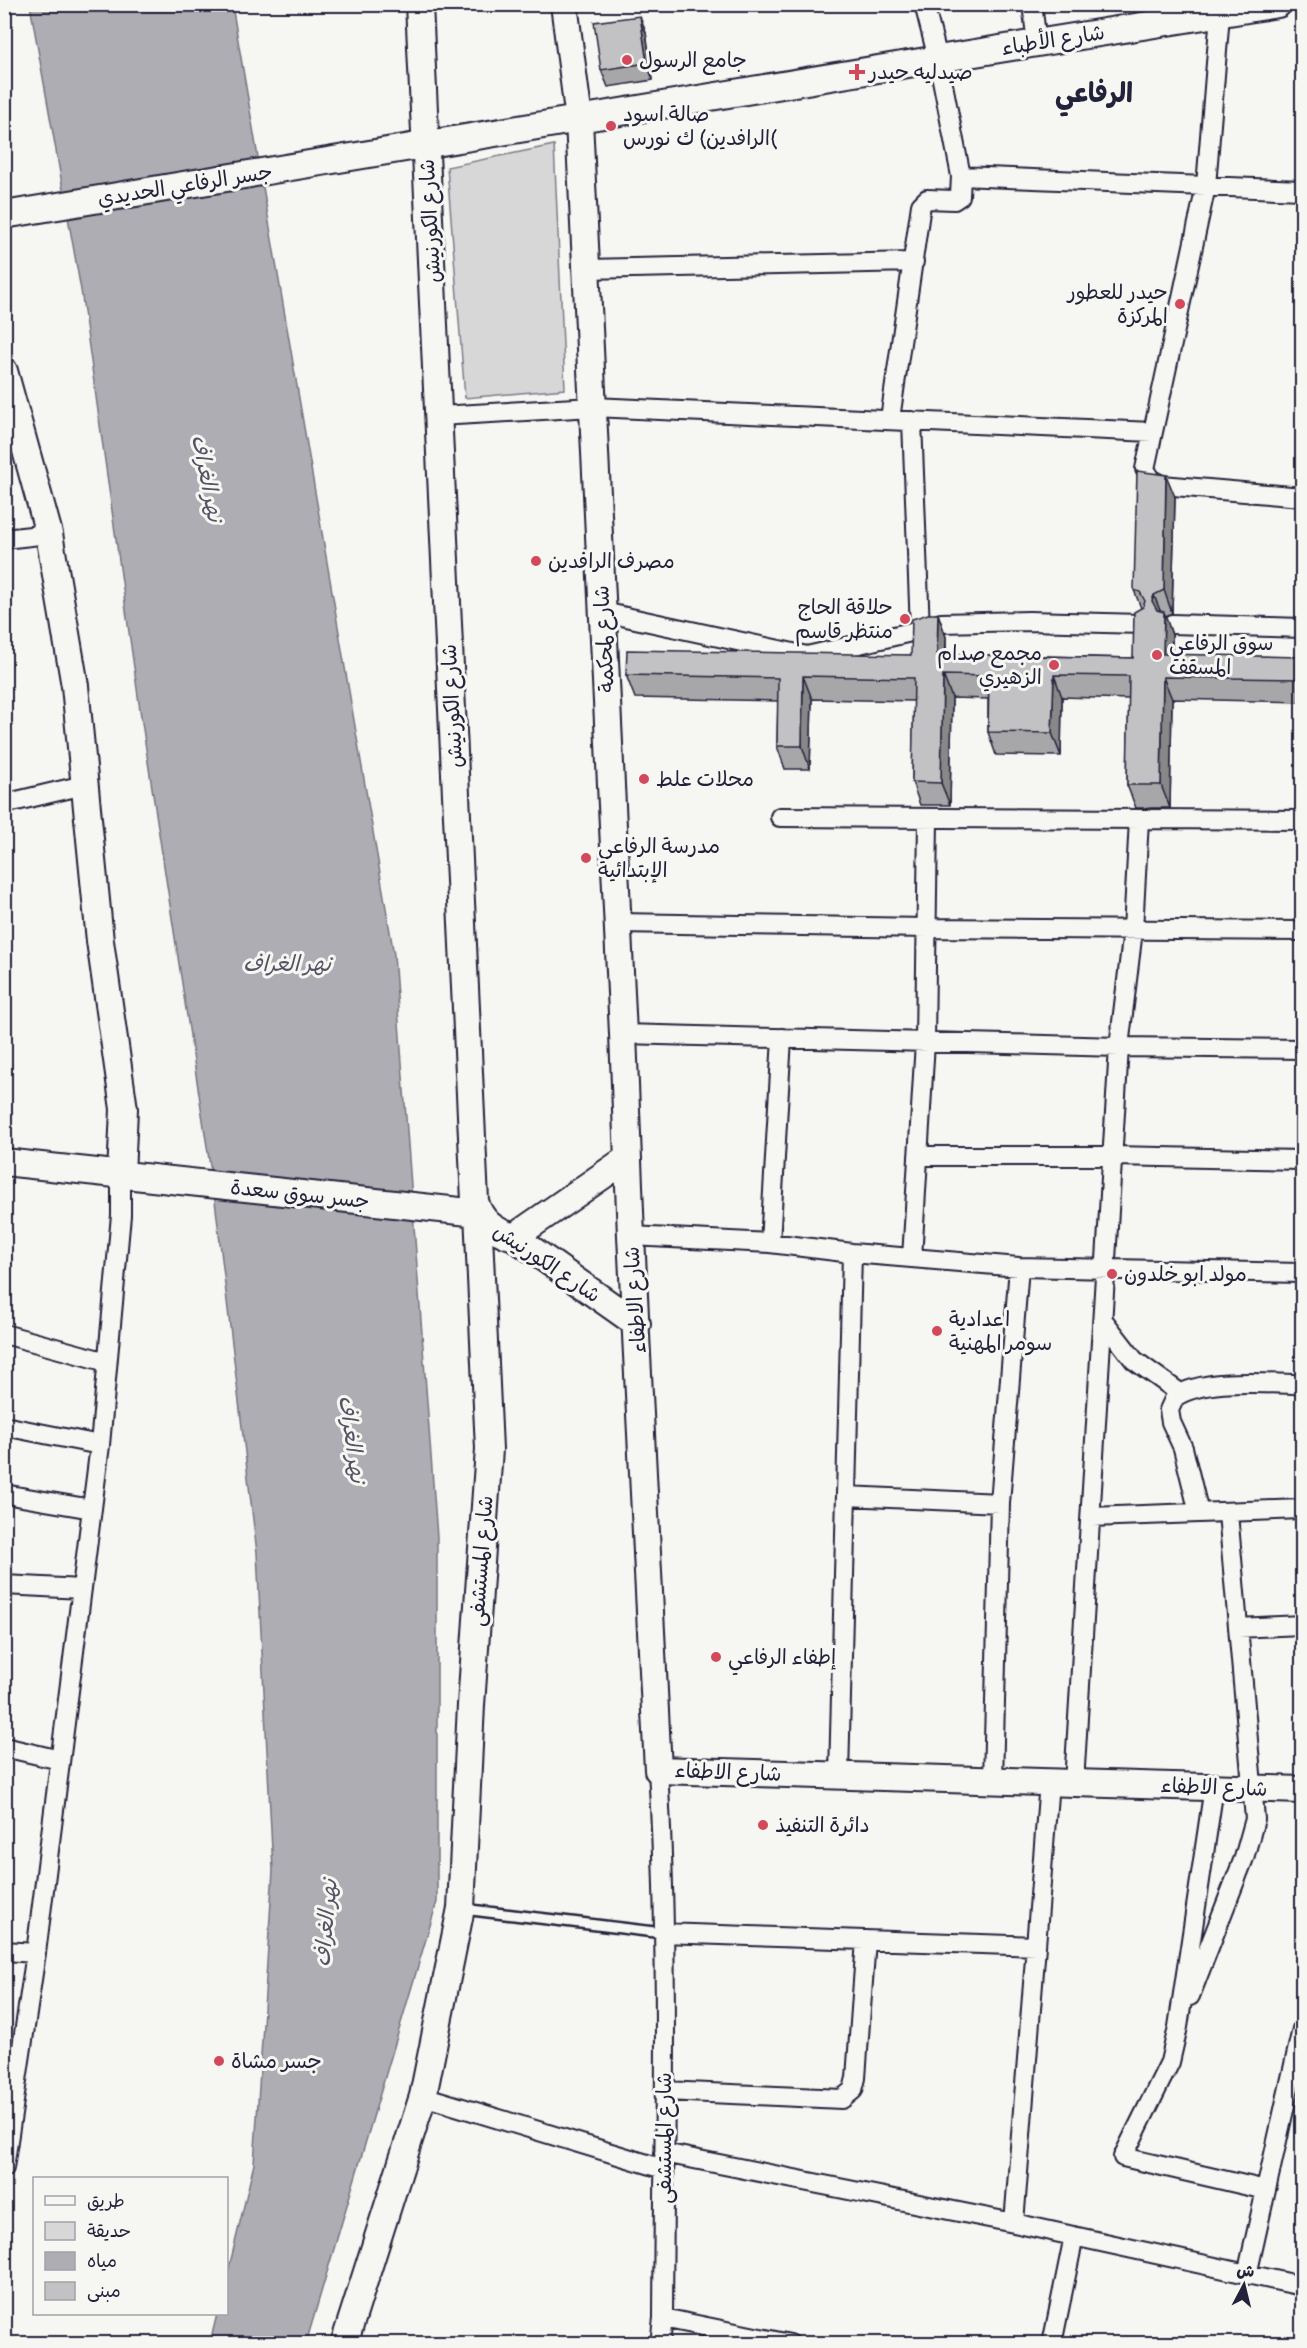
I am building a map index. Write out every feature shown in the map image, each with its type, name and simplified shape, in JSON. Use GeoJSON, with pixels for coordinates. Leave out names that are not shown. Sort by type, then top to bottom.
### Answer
{"type":"FeatureCollection","features":[{"type":"Feature","properties":{"kind":"street","name":"شارع الكورنيش"},"geometry":{"type":"LineString","coordinates":[[419,4],[475,1201],[478,1213],[492,1228],[514,1237],[637,1324]]}},
{"type":"Feature","properties":{"kind":"street","name":"شارع لمحكمة"},"geometry":{"type":"LineString","coordinates":[[564,4],[579,120],[628,1158]]}},
{"type":"Feature","properties":{"kind":"street"},"geometry":{"type":"LineString","coordinates":[[890,419],[921,205],[927,199],[954,200],[960,196],[961,176],[938,59],[924,4]]}},
{"type":"Feature","properties":{"kind":"street"},"geometry":{"type":"LineString","coordinates":[[1032,4],[1037,43]]}},
{"type":"Feature","properties":{"kind":"street","name":"شارع الأطباء"},"geometry":{"type":"LineString","coordinates":[[426,145],[1278,4]]}},
{"type":"Feature","properties":{"kind":"street"},"geometry":{"type":"LineString","coordinates":[[1220,14],[1206,186],[1145,469],[1151,479],[1162,485],[1302,497]]}},
{"type":"Feature","properties":{"kind":"street","name":"جسر الرفاعي الحديدي"},"geometry":{"type":"LineString","coordinates":[[8,211],[426,145]]}},
{"type":"Feature","properties":{"kind":"street"},"geometry":{"type":"LineString","coordinates":[[961,176],[1302,190]]}},
{"type":"Feature","properties":{"kind":"street"},"geometry":{"type":"LineString","coordinates":[[586,269],[914,262]]}},
{"type":"Feature","properties":{"kind":"street"},"geometry":{"type":"LineString","coordinates":[[4,371],[48,534],[75,686],[100,941],[124,1109],[121,1215],[100,1445],[36,1953],[4,2168]]}},
{"type":"Feature","properties":{"kind":"street"},"geometry":{"type":"LineString","coordinates":[[439,416],[593,407],[1152,432]]}},
{"type":"Feature","properties":{"kind":"street"},"geometry":{"type":"LineString","coordinates":[[912,421],[920,630]]}},
{"type":"Feature","properties":{"kind":"street"},"geometry":{"type":"LineString","coordinates":[[4,538],[48,534]]}},
{"type":"Feature","properties":{"kind":"street"},"geometry":{"type":"LineString","coordinates":[[603,612],[807,656],[920,630],[940,622],[1029,621],[1142,624]]}},
{"type":"Feature","properties":{"kind":"street"},"geometry":{"type":"LineString","coordinates":[[1172,624],[1302,628]]}},
{"type":"Feature","properties":{"kind":"street"},"geometry":{"type":"LineString","coordinates":[[4,804],[84,785]]}},
{"type":"Feature","properties":{"kind":"street"},"geometry":{"type":"LineString","coordinates":[[780,817],[1302,820]]}},
{"type":"Feature","properties":{"kind":"street"},"geometry":{"type":"LineString","coordinates":[[912,1258],[925,1042],[928,819]]}},
{"type":"Feature","properties":{"kind":"street"},"geometry":{"type":"LineString","coordinates":[[1014,2223],[1036,1946],[1061,1782],[1090,1517],[1119,1047],[1132,930],[1139,820]]}},
{"type":"Feature","properties":{"kind":"street"},"geometry":{"type":"LineString","coordinates":[[618,923],[1302,931]]}},
{"type":"Feature","properties":{"kind":"street"},"geometry":{"type":"LineString","coordinates":[[623,1034],[1119,1047],[1302,1049]]}},
{"type":"Feature","properties":{"kind":"street"},"geometry":{"type":"LineString","coordinates":[[770,1243],[782,1038]]}},
{"type":"Feature","properties":{"kind":"street"},"geometry":{"type":"LineString","coordinates":[[918,1156],[1113,1156],[1302,1160]]}},
{"type":"Feature","properties":{"kind":"street"},"geometry":{"type":"LineString","coordinates":[[514,1237],[628,1158]]}},
{"type":"Feature","properties":{"kind":"street","name":"شارع الاطفاء"},"geometry":{"type":"LineString","coordinates":[[628,1158],[630,1236],[637,1324],[658,1770],[1302,1790]]}},
{"type":"Feature","properties":{"kind":"street","name":"جسر سوق سعدة"},"geometry":{"type":"LineString","coordinates":[[4,1162],[478,1213]]}},
{"type":"Feature","properties":{"kind":"street","name":"شارع المستشفى"},"geometry":{"type":"LineString","coordinates":[[344,2343],[423,2096],[461,1908],[471,1705],[489,1449],[478,1213]]}},
{"type":"Feature","properties":{"kind":"street"},"geometry":{"type":"LineString","coordinates":[[630,1236],[770,1243],[852,1253],[1018,1267],[1302,1273]]}},
{"type":"Feature","properties":{"kind":"street"},"geometry":{"type":"LineString","coordinates":[[839,1776],[852,1253]]}},
{"type":"Feature","properties":{"kind":"street"},"geometry":{"type":"LineString","coordinates":[[993,1781],[1000,1503],[1018,1267]]}},
{"type":"Feature","properties":{"kind":"street"},"geometry":{"type":"LineString","coordinates":[[1103,1320],[1134,1360],[1180,1394]]}},
{"type":"Feature","properties":{"kind":"street"},"geometry":{"type":"LineString","coordinates":[[4,1334],[107,1362]]}},
{"type":"Feature","properties":{"kind":"street"},"geometry":{"type":"LineString","coordinates":[[1199,1513],[1183,1448],[1171,1422],[1169,1410],[1172,1401],[1180,1394],[1211,1386],[1302,1384]]}},
{"type":"Feature","properties":{"kind":"street"},"geometry":{"type":"LineString","coordinates":[[4,1426],[100,1445]]}},
{"type":"Feature","properties":{"kind":"street"},"geometry":{"type":"LineString","coordinates":[[4,1494],[92,1509]]}},
{"type":"Feature","properties":{"kind":"street"},"geometry":{"type":"LineString","coordinates":[[846,1496],[1000,1503]]}},
{"type":"Feature","properties":{"kind":"street"},"geometry":{"type":"LineString","coordinates":[[1090,1517],[1302,1509]]}},
{"type":"Feature","properties":{"kind":"street"},"geometry":{"type":"LineString","coordinates":[[1178,2027],[1244,1858],[1256,1819],[1228,1512]]}},
{"type":"Feature","properties":{"kind":"street"},"geometry":{"type":"LineString","coordinates":[[4,1584],[82,1589]]}},
{"type":"Feature","properties":{"kind":"street"},"geometry":{"type":"LineString","coordinates":[[1238,1628],[1302,1625]]}},
{"type":"Feature","properties":{"kind":"street"},"geometry":{"type":"LineString","coordinates":[[4,1748],[60,1760]]}},
{"type":"Feature","properties":{"kind":"street","name":"شارع المستشفى"},"geometry":{"type":"LineString","coordinates":[[658,1770],[663,1855],[664,2091],[663,2318],[660,2343]]}},
{"type":"Feature","properties":{"kind":"street"},"geometry":{"type":"LineString","coordinates":[[1214,1787],[1178,2027],[1170,2062],[1123,2157],[1266,2190]]}},
{"type":"Feature","properties":{"kind":"street"},"geometry":{"type":"LineString","coordinates":[[663,1933],[1036,1946]]}},
{"type":"Feature","properties":{"kind":"street"},"geometry":{"type":"LineString","coordinates":[[664,2091],[842,2099],[853,2090],[856,2078],[866,1940]]}},
{"type":"Feature","properties":{"kind":"street"},"geometry":{"type":"LineString","coordinates":[[4,1951],[36,1953]]}},
{"type":"Feature","properties":{"kind":"street"},"geometry":{"type":"LineString","coordinates":[[1247,2275],[1302,2031]]}},
{"type":"Feature","properties":{"kind":"street"},"geometry":{"type":"LineString","coordinates":[[423,2096],[664,2161],[1014,2223],[1302,2286]]}},
{"type":"Feature","properties":{"kind":"street"},"geometry":{"type":"LineString","coordinates":[[1052,2343],[1074,2236]]}},
{"type":"Feature","properties":{"kind":"street"},"geometry":{"type":"LineString","coordinates":[[663,2318],[790,2343]]}},
{"type":"Feature","properties":{"kind":"lane"},"geometry":{"type":"LineString","coordinates":[[461,1908],[663,1933]]}},
{"type":"Feature","properties":{"kind":"green space"},"geometry":{"type":"Polygon","coordinates":[[[554,145],[565,389],[465,398],[447,167],[554,145]]]}},
{"type":"Feature","properties":{"kind":"water","name":"نهر الغراف"},"geometry":{"type":"Polygon","coordinates":[[[30,5],[232,5],[394,955],[437,1537],[437,1902],[306,2343],[210,2343],[217,2315],[228,2315],[228,2272],[254,2164],[273,1870],[257,1553],[214,1192],[139,703],[81,290],[30,5]]]}},
{"type":"Feature","properties":{"kind":"building"},"geometry":{"type":"Polygon","coordinates":[[[640,16],[647,63],[601,70],[594,22],[640,16]]]}},
{"type":"Feature","properties":{"kind":"building"},"geometry":{"type":"Polygon","coordinates":[[[1137,471],[1166,475],[1164,590],[1154,595],[1152,601],[1157,610],[1164,612],[1163,654],[1302,657],[1302,679],[1163,677],[1161,785],[1127,785],[1129,676],[1054,675],[1052,733],[988,732],[989,676],[943,675],[941,783],[912,782],[914,678],[803,676],[802,746],[777,746],[778,678],[626,675],[627,650],[911,655],[912,619],[928,614],[938,614],[937,654],[1133,658],[1134,612],[1143,607],[1145,601],[1140,592],[1134,590],[1137,471]]]}},
{"type":"Feature","properties":{"kind":"place","name":"جامع الرسول"},"geometry":{"type":"Point","coordinates":[627,60]}},
{"type":"Feature","properties":{"kind":"place","name":"صيدليه حيدر"},"geometry":{"type":"Point","coordinates":[857,72]}},
{"type":"Feature","properties":{"kind":"place","name":"صالة اسود الرافدين) ك نورس("},"geometry":{"type":"Point","coordinates":[611,126]}},
{"type":"Feature","properties":{"kind":"place","name":"حيدر للعطور المركزة"},"geometry":{"type":"Point","coordinates":[1180,304]}},
{"type":"Feature","properties":{"kind":"place","name":"مصرف الرافدين"},"geometry":{"type":"Point","coordinates":[536,561]}},
{"type":"Feature","properties":{"kind":"place","name":"حلاقة الحاج منتظر قاسم"},"geometry":{"type":"Point","coordinates":[905,619]}},
{"type":"Feature","properties":{"kind":"place","name":"سوق الرفاعي المسقف"},"geometry":{"type":"Point","coordinates":[1157,655]}},
{"type":"Feature","properties":{"kind":"place","name":"مجمع صدام الزهيري"},"geometry":{"type":"Point","coordinates":[1054,665]}},
{"type":"Feature","properties":{"kind":"place","name":"محلات علط"},"geometry":{"type":"Point","coordinates":[644,779]}},
{"type":"Feature","properties":{"kind":"place","name":"مدرسة الرفاعي الإبتدائية"},"geometry":{"type":"Point","coordinates":[586,858]}},
{"type":"Feature","properties":{"kind":"place","name":"مولد ابو خلدون"},"geometry":{"type":"Point","coordinates":[1112,1274]}},
{"type":"Feature","properties":{"kind":"place","name":"اعدادية سومر المهنية"},"geometry":{"type":"Point","coordinates":[937,1331]}},
{"type":"Feature","properties":{"kind":"place","name":"إطفاء الرفاعي"},"geometry":{"type":"Point","coordinates":[716,1657]}},
{"type":"Feature","properties":{"kind":"place","name":"دائرة التنفيذ"},"geometry":{"type":"Point","coordinates":[763,1825]}},
{"type":"Feature","properties":{"kind":"place","name":"جسر مشاة"},"geometry":{"type":"Point","coordinates":[219,2061]}},
{"type":"Feature","properties":{"kind":"district","name":"الرفاعي"},"geometry":{"type":"Point","coordinates":[1094,93]}}]}
